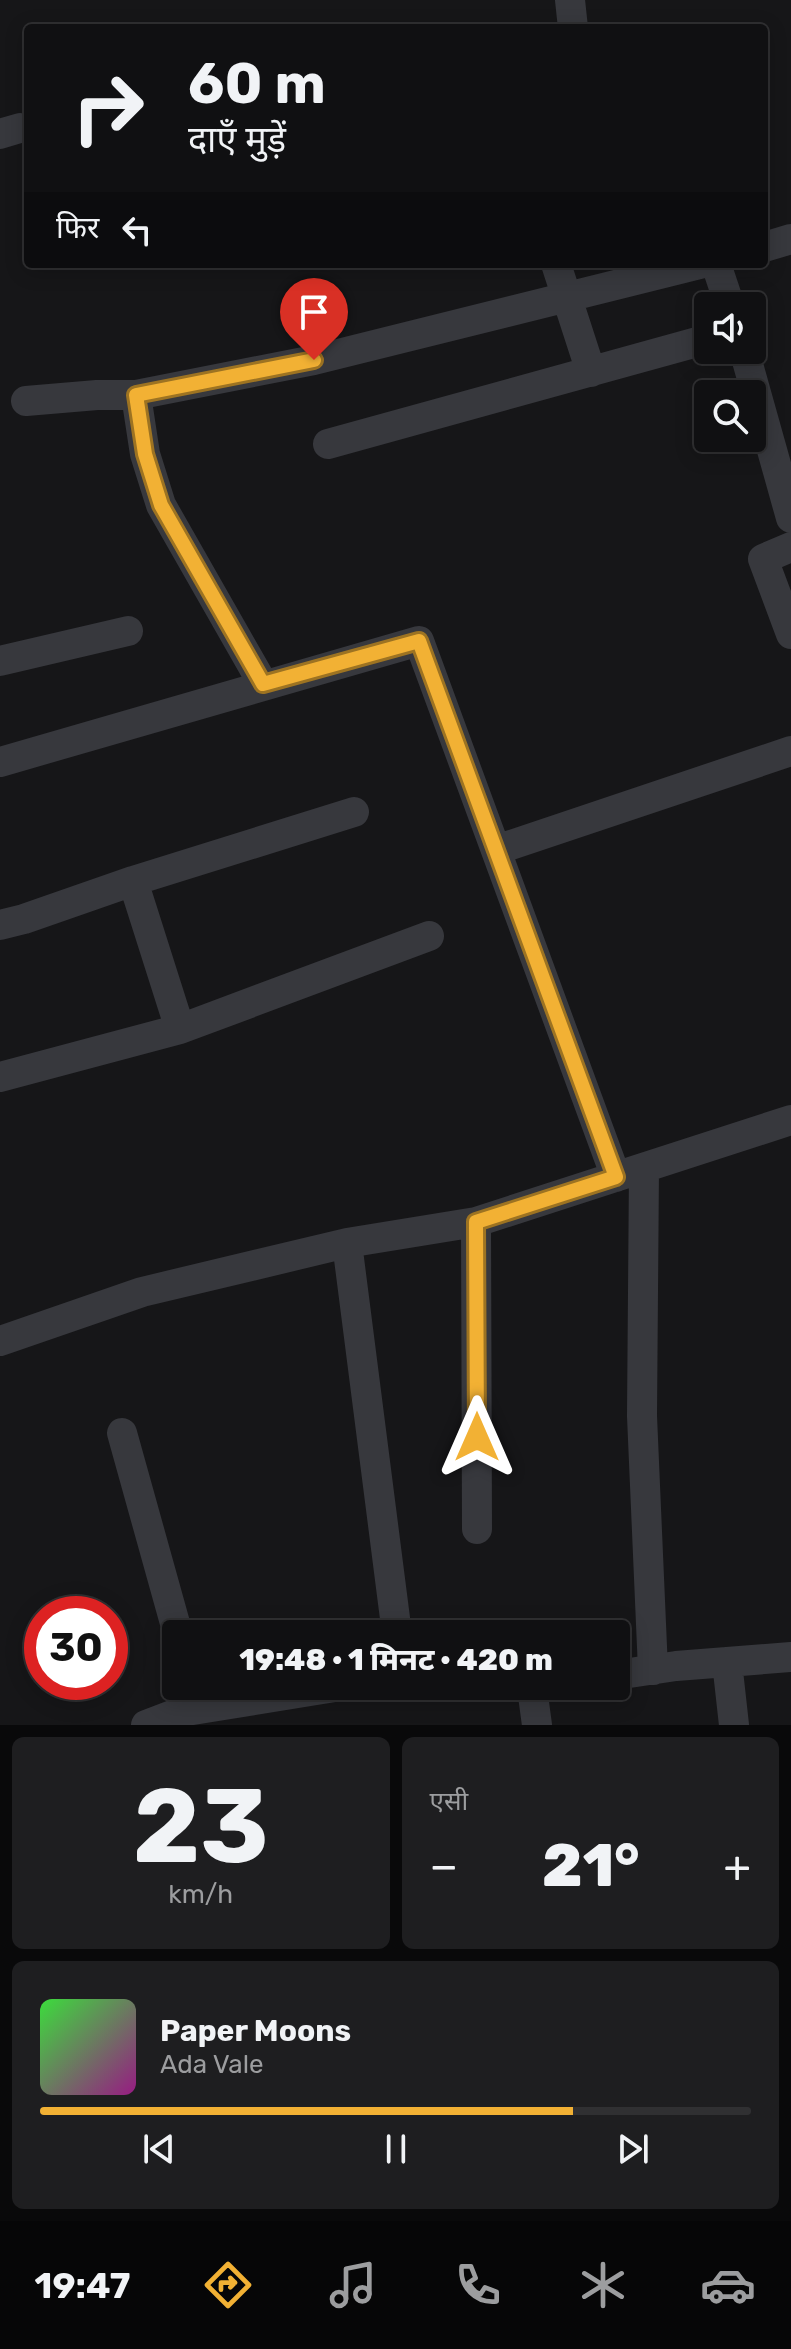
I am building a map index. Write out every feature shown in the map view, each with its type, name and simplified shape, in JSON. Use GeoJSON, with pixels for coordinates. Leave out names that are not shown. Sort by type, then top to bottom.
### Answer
{"type":"FeatureCollection","features":[{"type":"Feature","properties":{"kind":"street"},"geometry":{"type":"LineString","coordinates":[[570,0],[573,24]]}},
{"type":"Feature","properties":{"kind":"street"},"geometry":{"type":"LineString","coordinates":[[768,246],[791,239]]}},
{"type":"Feature","properties":{"kind":"street"},"geometry":{"type":"LineString","coordinates":[[557,268],[591,372]]}},
{"type":"Feature","properties":{"kind":"street"},"geometry":{"type":"LineString","coordinates":[[26,401],[136,395],[314,360],[685,268]]}},
{"type":"Feature","properties":{"kind":"street"},"geometry":{"type":"LineString","coordinates":[[717,268],[725,292]]}},
{"type":"Feature","properties":{"kind":"street"},"geometry":{"type":"LineString","coordinates":[[328,444],[694,343]]}},
{"type":"Feature","properties":{"kind":"street"},"geometry":{"type":"LineString","coordinates":[[748,364],[791,518]]}},
{"type":"Feature","properties":{"kind":"street"},"geometry":{"type":"LineString","coordinates":[[136,395],[145,454],[161,505],[263,684]]}},
{"type":"Feature","properties":{"kind":"street"},"geometry":{"type":"LineString","coordinates":[[791,547],[763,559],[791,634]]}},
{"type":"Feature","properties":{"kind":"street"},"geometry":{"type":"LineString","coordinates":[[0,661],[128,631]]}},
{"type":"Feature","properties":{"kind":"street"},"geometry":{"type":"LineString","coordinates":[[0,762],[419,641],[496,850],[630,1172],[653,1670]]}},
{"type":"Feature","properties":{"kind":"street"},"geometry":{"type":"LineString","coordinates":[[496,850],[791,751]]}},
{"type":"Feature","properties":{"kind":"street"},"geometry":{"type":"LineString","coordinates":[[0,925],[354,812]]}},
{"type":"Feature","properties":{"kind":"street"},"geometry":{"type":"LineString","coordinates":[[133,881],[180,1029]]}},
{"type":"Feature","properties":{"kind":"street"},"geometry":{"type":"LineString","coordinates":[[0,1077],[180,1029],[429,936]]}},
{"type":"Feature","properties":{"kind":"street"},"geometry":{"type":"LineString","coordinates":[[0,1341],[142,1292],[347,1243],[476,1222],[791,1120]]}},
{"type":"Feature","properties":{"kind":"street"},"geometry":{"type":"LineString","coordinates":[[476,1222],[477,1529]]}},
{"type":"Feature","properties":{"kind":"street"},"geometry":{"type":"LineString","coordinates":[[347,1243],[395,1620]]}},
{"type":"Feature","properties":{"kind":"street"},"geometry":{"type":"LineString","coordinates":[[122,1433],[174,1620]]}},
{"type":"Feature","properties":{"kind":"street"},"geometry":{"type":"LineString","coordinates":[[630,1673],[791,1657]]}},
{"type":"Feature","properties":{"kind":"street"},"geometry":{"type":"LineString","coordinates":[[727,1662],[734,1725]]}},
{"type":"Feature","properties":{"kind":"street"},"geometry":{"type":"LineString","coordinates":[[146,1725],[180,1712],[194,1700]]}},
{"type":"Feature","properties":{"kind":"street"},"geometry":{"type":"LineString","coordinates":[[536,1700],[537,1725]]}},
{"type":"Feature","properties":{"kind":"route"},"geometry":{"type":"LineString","coordinates":[[314,360],[136,395],[145,454],[161,505],[263,684],[419,641],[616,1177],[476,1222],[477,1437]]}}]}
